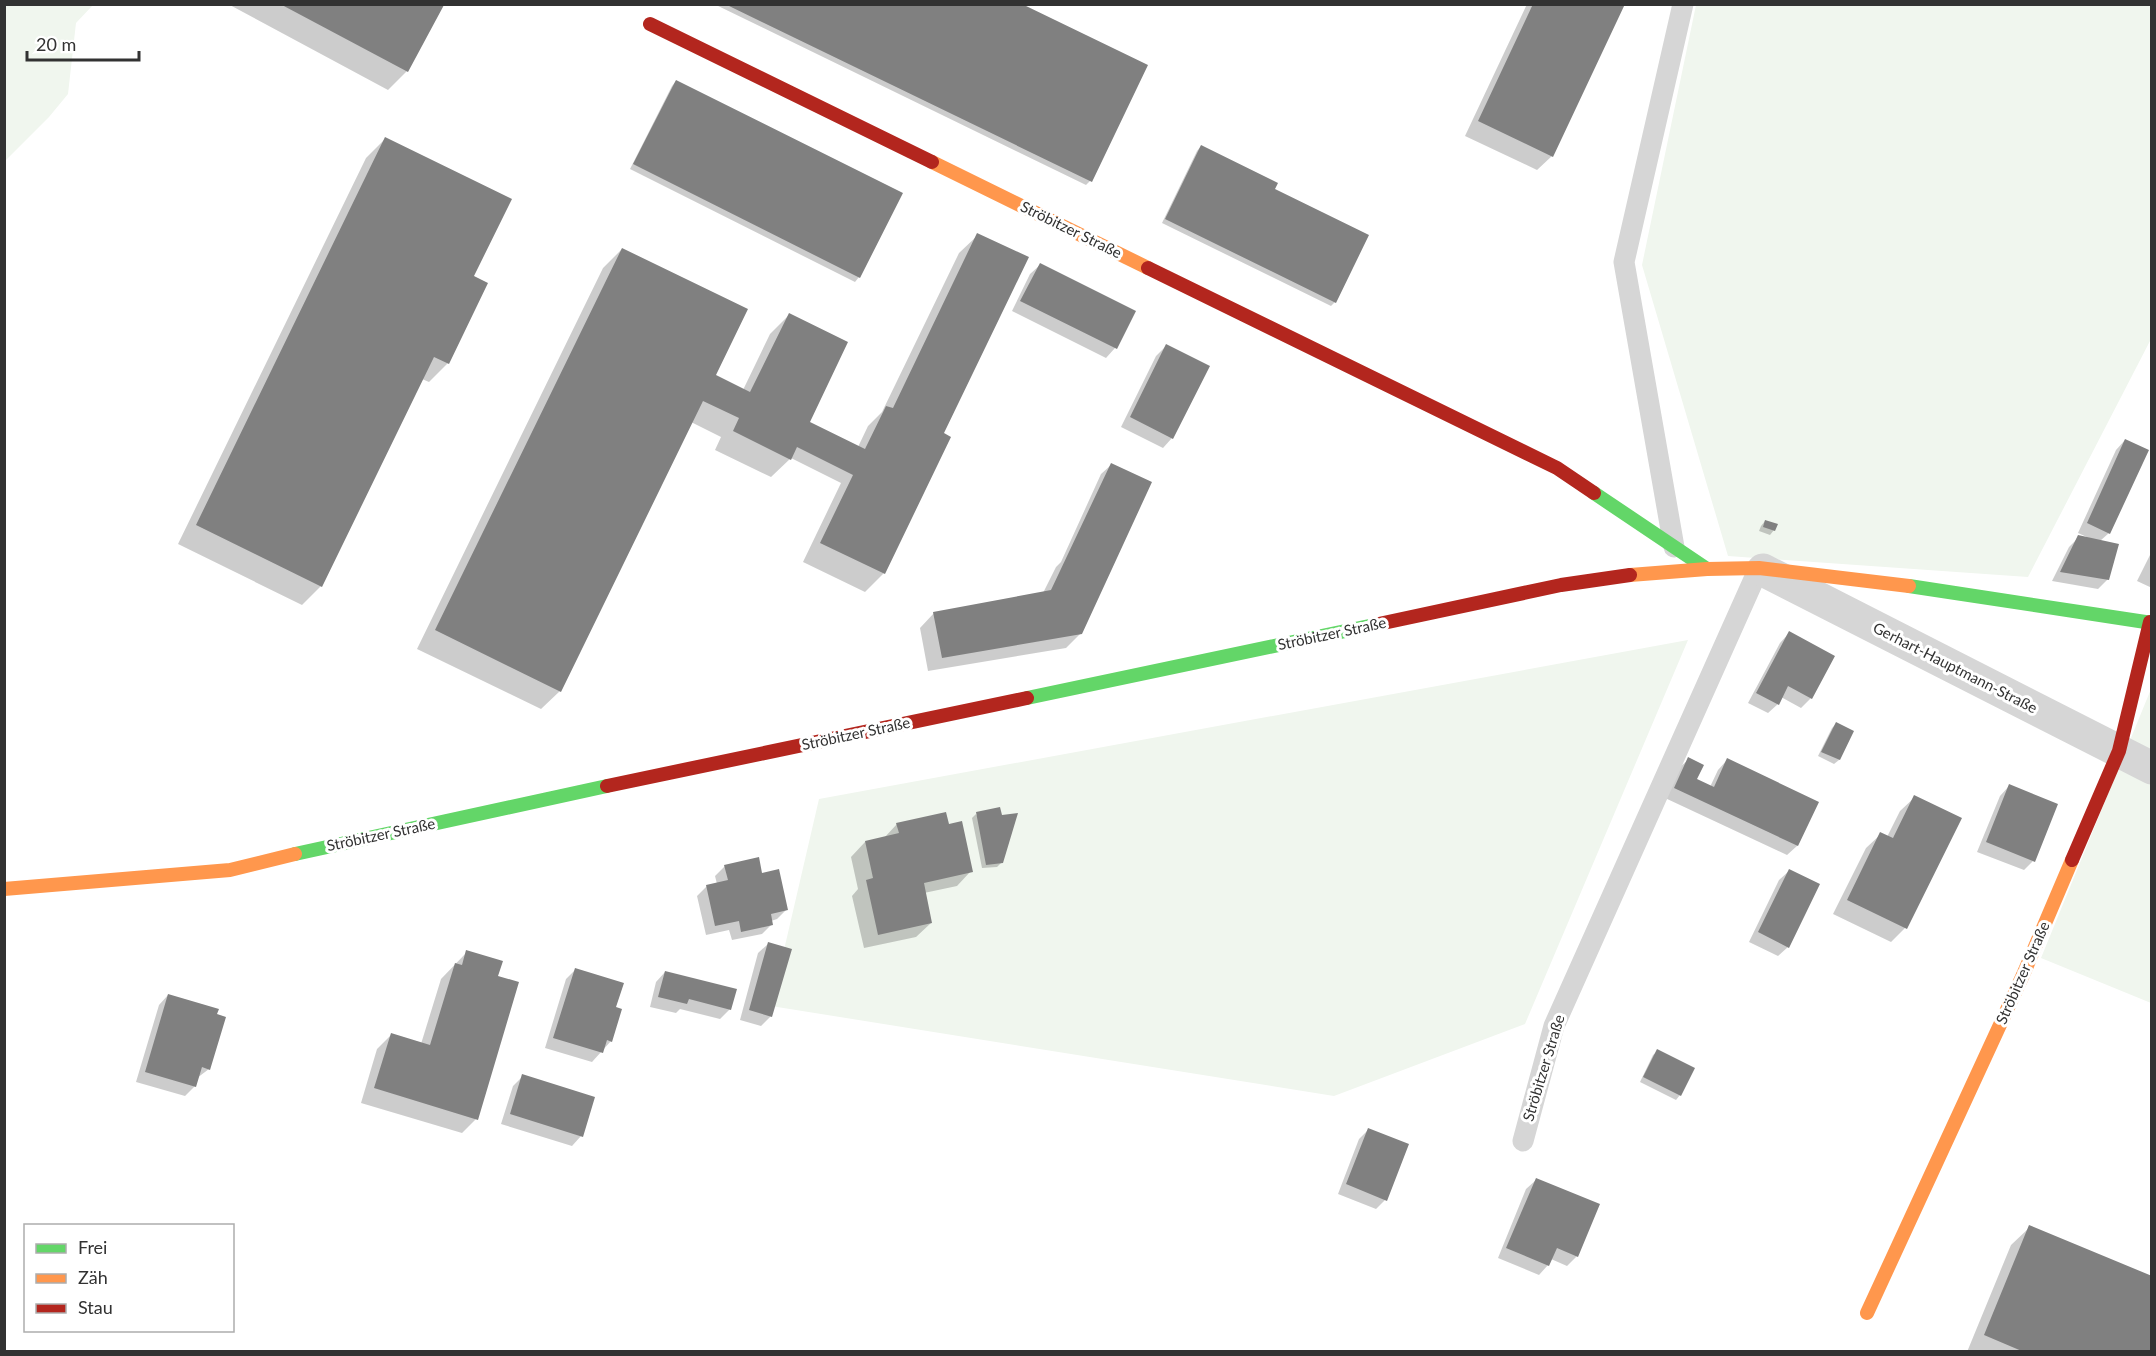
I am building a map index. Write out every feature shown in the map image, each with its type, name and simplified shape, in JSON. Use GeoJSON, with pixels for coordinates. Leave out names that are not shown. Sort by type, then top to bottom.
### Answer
{"type":"FeatureCollection","features":[{"type":"Feature","properties":{"kind":"street","name":"Ströbitzer Straße"},"geometry":{"type":"LineString","coordinates":[[650,24],[1557,468],[1707,568]]}},
{"type":"Feature","properties":{"kind":"street","name":"Ströbitzer Straße"},"geometry":{"type":"LineString","coordinates":[[4,889],[230,870],[337,844],[1561,585],[1646,573],[1707,568],[1759,568],[1936,589],[2151,622],[2119,751],[2023,975],[1867,1313]]}},
{"type":"Feature","properties":{"kind":"street","name":"Gerhart-Hauptmann-Straße"},"geometry":{"type":"LineString","coordinates":[[1759,568],[2151,768]]}},
{"type":"Feature","properties":{"kind":"lane"},"geometry":{"type":"LineString","coordinates":[[1674,547],[1624,262],[1683,4]]}},
{"type":"Feature","properties":{"kind":"lane","name":"Ströbitzer Straße"},"geometry":{"type":"LineString","coordinates":[[1523,1141],[1554,1026],[1759,568]]}},
{"type":"Feature","properties":{"kind":"shaded area"},"geometry":{"type":"Polygon","coordinates":[[[5,4],[93,5],[76,23],[68,94],[49,117],[5,161],[5,4]]]}},
{"type":"Feature","properties":{"kind":"shaded area"},"geometry":{"type":"Polygon","coordinates":[[[1696,5],[2151,5],[2151,339],[2028,577],[1728,556],[1642,265],[1696,5]]]}},
{"type":"Feature","properties":{"kind":"shaded area"},"geometry":{"type":"Polygon","coordinates":[[[1688,640],[1525,1024],[1334,1096],[771,1006],[819,799],[1688,640]]]}},
{"type":"Feature","properties":{"kind":"shaded area"},"geometry":{"type":"Polygon","coordinates":[[[2151,689],[2151,1003],[2041,958],[2151,689]]]}},
{"type":"Feature","properties":{"kind":"building"},"geometry":{"type":"Polygon","coordinates":[[[1533,4],[1625,4],[1553,157],[1478,121],[1533,4]]]}},
{"type":"Feature","properties":{"kind":"building"},"geometry":{"type":"Polygon","coordinates":[[[282,5],[444,5],[408,72],[282,5]]]}},
{"type":"Feature","properties":{"kind":"building"},"geometry":{"type":"Polygon","coordinates":[[[727,5],[1024,5],[1148,65],[1092,182],[727,5]]]}},
{"type":"Feature","properties":{"kind":"building"},"geometry":{"type":"Polygon","coordinates":[[[676,80],[903,193],[860,278],[633,164],[676,80]]]}},
{"type":"Feature","properties":{"kind":"building"},"geometry":{"type":"Polygon","coordinates":[[[385,137],[512,199],[474,276],[488,283],[449,364],[434,357],[322,587],[196,525],[385,137]]]}},
{"type":"Feature","properties":{"kind":"building"},"geometry":{"type":"Polygon","coordinates":[[[1201,145],[1278,183],[1275,189],[1369,235],[1336,303],[1165,219],[1201,145]]]}},
{"type":"Feature","properties":{"kind":"building"},"geometry":{"type":"Polygon","coordinates":[[[977,233],[1029,257],[944,433],[951,437],[885,574],[820,543],[853,475],[797,447],[791,460],[733,431],[739,418],[703,401],[561,692],[435,630],[622,248],[748,309],[716,375],[750,392],[789,313],[848,342],[810,422],[865,449],[886,406],[893,408],[977,233]]]}},
{"type":"Feature","properties":{"kind":"building"},"geometry":{"type":"Polygon","coordinates":[[[1040,263],[1136,311],[1117,349],[1020,301],[1040,263]]]}},
{"type":"Feature","properties":{"kind":"building"},"geometry":{"type":"Polygon","coordinates":[[[1166,344],[1210,366],[1173,439],[1130,417],[1166,344]]]}},
{"type":"Feature","properties":{"kind":"building"},"geometry":{"type":"Polygon","coordinates":[[[2125,439],[2149,450],[2110,534],[2087,523],[2125,439]]]}},
{"type":"Feature","properties":{"kind":"building"},"geometry":{"type":"Polygon","coordinates":[[[1111,463],[1152,482],[1082,634],[942,658],[933,612],[1051,590],[1111,463]]]}},
{"type":"Feature","properties":{"kind":"building"},"geometry":{"type":"Polygon","coordinates":[[[1765,520],[1778,524],[1775,531],[1763,527],[1765,520]]]}},
{"type":"Feature","properties":{"kind":"building"},"geometry":{"type":"Polygon","coordinates":[[[2078,535],[2119,544],[2109,580],[2060,572],[2078,535]]]}},
{"type":"Feature","properties":{"kind":"building"},"geometry":{"type":"Polygon","coordinates":[[[1789,631],[1835,656],[1812,699],[1788,686],[1779,705],[1756,693],[1789,631]]]}},
{"type":"Feature","properties":{"kind":"building"},"geometry":{"type":"Polygon","coordinates":[[[1836,722],[1854,731],[1840,760],[1821,752],[1836,722]]]}},
{"type":"Feature","properties":{"kind":"building"},"geometry":{"type":"Polygon","coordinates":[[[1688,757],[1704,765],[1697,779],[1714,787],[1727,758],[1819,802],[1798,846],[1674,788],[1688,757]]]}},
{"type":"Feature","properties":{"kind":"building"},"geometry":{"type":"Polygon","coordinates":[[[2009,784],[2058,804],[2035,862],[1986,842],[2009,784]]]}},
{"type":"Feature","properties":{"kind":"building"},"geometry":{"type":"Polygon","coordinates":[[[1914,795],[1962,818],[1907,929],[1847,900],[1880,832],[1893,838],[1914,795]]]}},
{"type":"Feature","properties":{"kind":"building"},"geometry":{"type":"Polygon","coordinates":[[[1000,807],[1002,815],[1018,813],[1003,863],[986,865],[976,812],[1000,807]]]}},
{"type":"Feature","properties":{"kind":"building"},"geometry":{"type":"Polygon","coordinates":[[[946,812],[949,824],[962,821],[973,872],[924,883],[932,923],[878,935],[866,880],[873,878],[865,841],[899,833],[896,823],[946,812]]]}},
{"type":"Feature","properties":{"kind":"building"},"geometry":{"type":"Polygon","coordinates":[[[759,857],[762,873],[779,869],[788,910],[771,914],[773,925],[741,932],[739,921],[715,926],[706,885],[728,880],[724,865],[759,857]]]}},
{"type":"Feature","properties":{"kind":"building"},"geometry":{"type":"Polygon","coordinates":[[[1789,869],[1820,884],[1789,948],[1758,932],[1789,869]]]}},
{"type":"Feature","properties":{"kind":"building"},"geometry":{"type":"Polygon","coordinates":[[[768,942],[792,949],[772,1017],[749,1010],[768,942]]]}},
{"type":"Feature","properties":{"kind":"building"},"geometry":{"type":"Polygon","coordinates":[[[466,950],[503,961],[498,976],[519,982],[478,1120],[374,1088],[391,1033],[430,1045],[455,963],[462,965],[466,950]]]}},
{"type":"Feature","properties":{"kind":"building"},"geometry":{"type":"Polygon","coordinates":[[[575,968],[624,983],[616,1007],[622,1009],[612,1042],[607,1040],[603,1053],[553,1038],[575,968]]]}},
{"type":"Feature","properties":{"kind":"building"},"geometry":{"type":"Polygon","coordinates":[[[665,971],[737,989],[731,1010],[689,999],[687,1004],[658,997],[665,971]]]}},
{"type":"Feature","properties":{"kind":"building"},"geometry":{"type":"Polygon","coordinates":[[[168,994],[219,1009],[217,1014],[226,1017],[210,1070],[202,1067],[196,1087],[145,1072],[168,994]]]}},
{"type":"Feature","properties":{"kind":"building"},"geometry":{"type":"Polygon","coordinates":[[[1657,1049],[1695,1068],[1681,1096],[1643,1077],[1657,1049]]]}},
{"type":"Feature","properties":{"kind":"building"},"geometry":{"type":"Polygon","coordinates":[[[522,1074],[595,1097],[583,1137],[510,1114],[522,1074]]]}},
{"type":"Feature","properties":{"kind":"building"},"geometry":{"type":"Polygon","coordinates":[[[1368,1128],[1409,1144],[1387,1201],[1346,1184],[1368,1128]]]}},
{"type":"Feature","properties":{"kind":"building"},"geometry":{"type":"Polygon","coordinates":[[[1536,1178],[1600,1204],[1578,1257],[1557,1248],[1549,1266],[1506,1248],[1536,1178]]]}},
{"type":"Feature","properties":{"kind":"building"},"geometry":{"type":"Polygon","coordinates":[[[2029,1225],[2152,1276],[2152,1352],[2024,1352],[1984,1335],[2029,1225]]]}},
{"type":"Feature","properties":{"kind":"traffic: fast"},"geometry":{"type":"LineString","coordinates":[[1594,493],[1707,569]]}},
{"type":"Feature","properties":{"kind":"traffic: fast"},"geometry":{"type":"LineString","coordinates":[[1909,586],[2152,623]]}},
{"type":"Feature","properties":{"kind":"traffic: fast"},"geometry":{"type":"LineString","coordinates":[[1027,698],[1374,625]]}},
{"type":"Feature","properties":{"kind":"traffic: fast"},"geometry":{"type":"LineString","coordinates":[[295,854],[607,786]]}},
{"type":"Feature","properties":{"kind":"traffic: slow"},"geometry":{"type":"LineString","coordinates":[[932,162],[1148,268]]}},
{"type":"Feature","properties":{"kind":"traffic: slow"},"geometry":{"type":"LineString","coordinates":[[1630,575],[1707,569],[1759,568],[1909,586]]}},
{"type":"Feature","properties":{"kind":"traffic: slow"},"geometry":{"type":"LineString","coordinates":[[4,889],[230,870],[295,854]]}},
{"type":"Feature","properties":{"kind":"traffic: slow"},"geometry":{"type":"LineString","coordinates":[[1867,1313],[2023,975],[2072,860]]}},
{"type":"Feature","properties":{"kind":"traffic: jam"},"geometry":{"type":"LineString","coordinates":[[650,24],[932,162]]}},
{"type":"Feature","properties":{"kind":"traffic: jam"},"geometry":{"type":"LineString","coordinates":[[1148,268],[1557,468],[1594,493]]}},
{"type":"Feature","properties":{"kind":"traffic: jam"},"geometry":{"type":"LineString","coordinates":[[1374,625],[1561,585],[1630,575]]}},
{"type":"Feature","properties":{"kind":"traffic: jam"},"geometry":{"type":"LineString","coordinates":[[2072,860],[2119,751],[2150,622]]}},
{"type":"Feature","properties":{"kind":"traffic: jam"},"geometry":{"type":"LineString","coordinates":[[607,786],[1027,698]]}}]}
